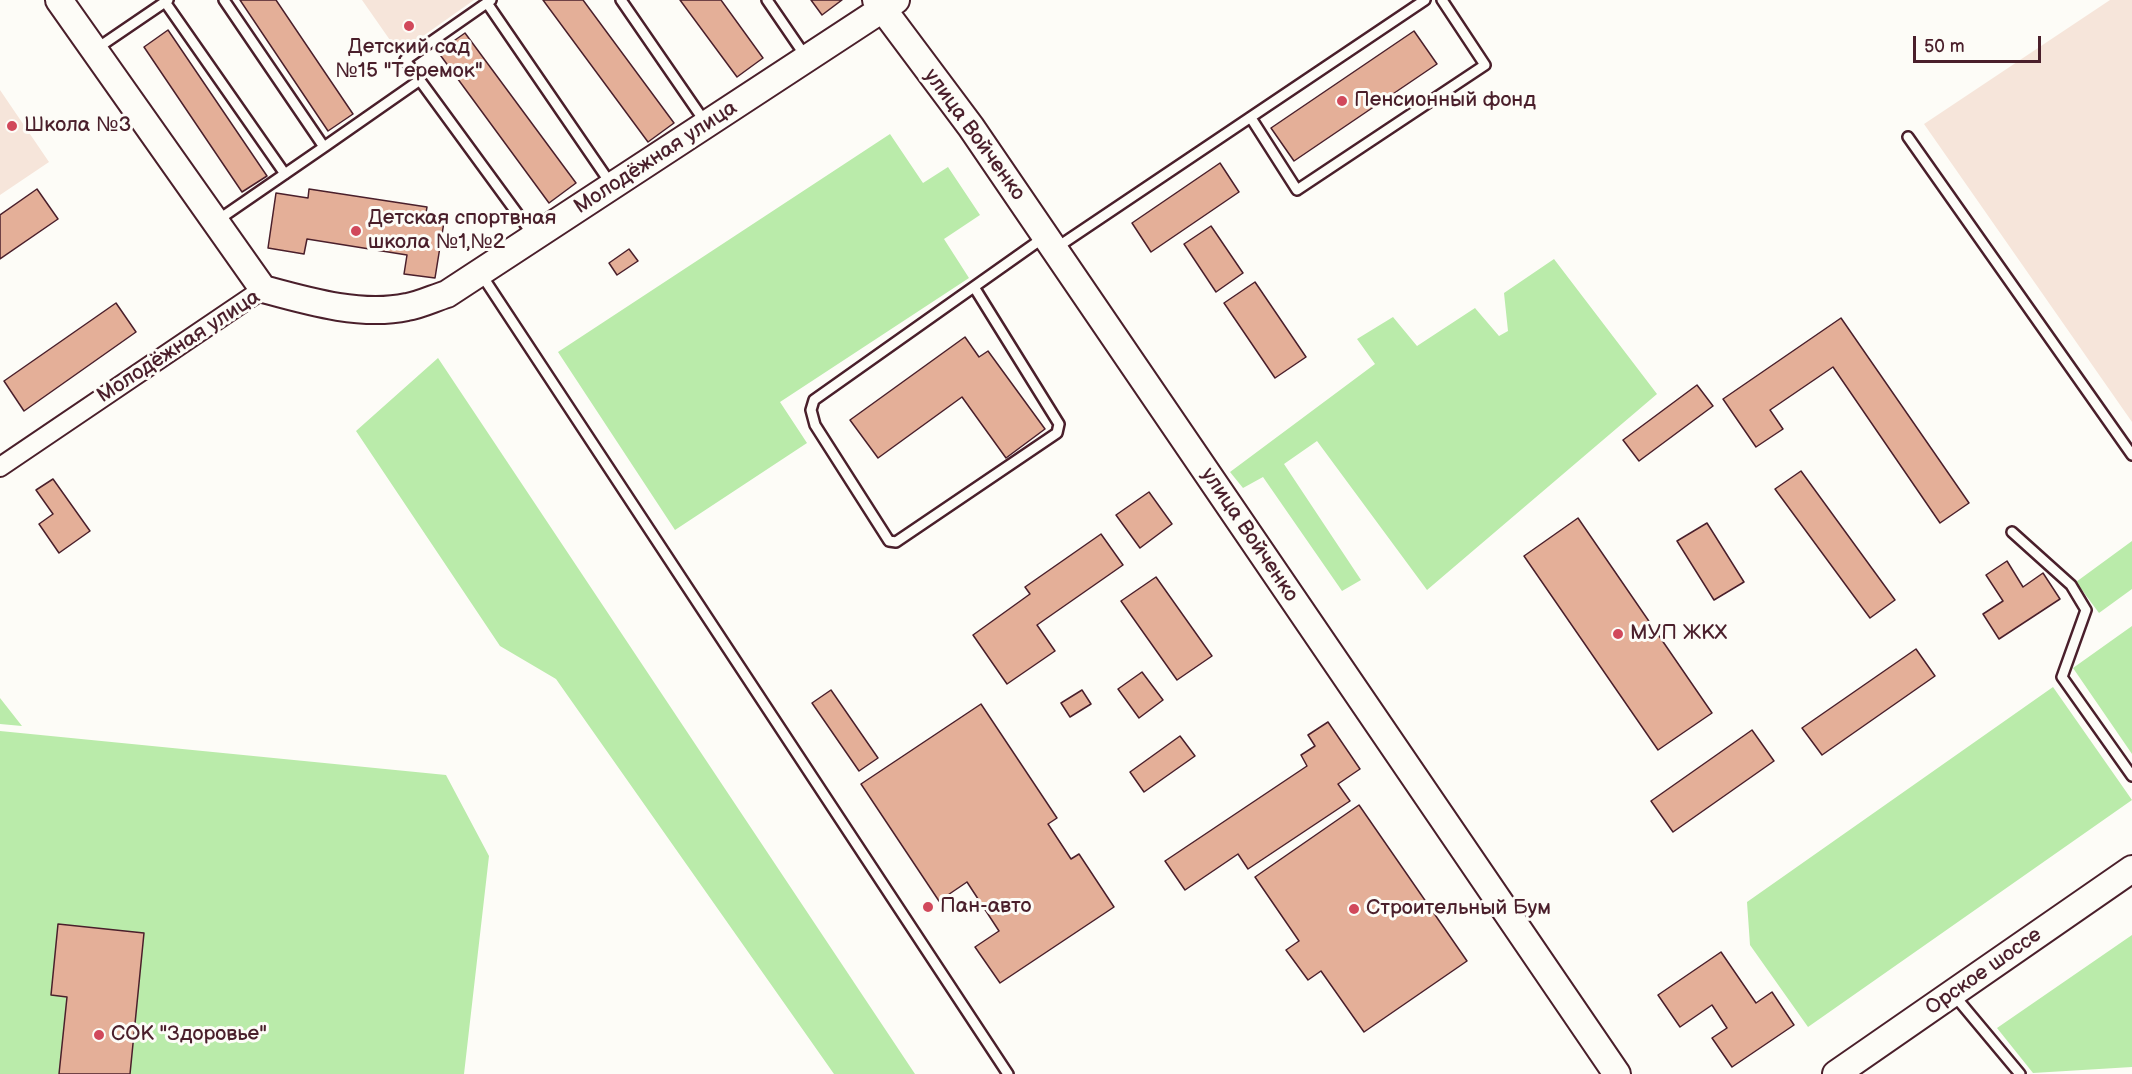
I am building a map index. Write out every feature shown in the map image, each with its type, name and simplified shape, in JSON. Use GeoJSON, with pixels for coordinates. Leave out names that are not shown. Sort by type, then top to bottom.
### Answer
{"type":"FeatureCollection","features":[{"type":"Feature","properties":{"kind":"main road"},"geometry":{"type":"LineString","coordinates":[[59,0],[263,289]]}},
{"type":"Feature","properties":{"kind":"main road","name":"Молодёжная улица"},"geometry":{"type":"LineString","coordinates":[[263,289],[310,302],[360,310],[406,308],[447,294],[808,59],[885,3]]}},
{"type":"Feature","properties":{"kind":"main road","name":"улица Войченко"},"geometry":{"type":"LineString","coordinates":[[885,3],[1617,1074]]}},
{"type":"Feature","properties":{"kind":"main road","name":"Орское шоссе"},"geometry":{"type":"LineString","coordinates":[[1836,1074],[2132,869]]}},
{"type":"Feature","properties":{"kind":"street","name":"Молодёжная улица"},"geometry":{"type":"LineString","coordinates":[[0,467],[263,289]]}},
{"type":"Feature","properties":{"kind":"lane"},"geometry":{"type":"LineString","coordinates":[[224,0],[324,147]]}},
{"type":"Feature","properties":{"kind":"lane"},"geometry":{"type":"LineString","coordinates":[[621,0],[707,124]]}},
{"type":"Feature","properties":{"kind":"lane"},"geometry":{"type":"LineString","coordinates":[[767,0],[808,59]]}},
{"type":"Feature","properties":{"kind":"lane"},"geometry":{"type":"LineString","coordinates":[[974,286],[1059,424],[1057,433],[896,542],[889,541],[815,425],[811,410],[814,400],[974,286],[1251,118],[1425,0]]}},
{"type":"Feature","properties":{"kind":"lane"},"geometry":{"type":"LineString","coordinates":[[1251,118],[1298,190],[1485,65],[1442,0]]}},
{"type":"Feature","properties":{"kind":"lane"},"geometry":{"type":"LineString","coordinates":[[94,50],[166,1],[285,174]]}},
{"type":"Feature","properties":{"kind":"lane"},"geometry":{"type":"LineString","coordinates":[[535,237],[405,60],[489,1],[612,186]]}},
{"type":"Feature","properties":{"kind":"lane"},"geometry":{"type":"LineString","coordinates":[[216,222],[420,80]]}},
{"type":"Feature","properties":{"kind":"lane"},"geometry":{"type":"LineString","coordinates":[[1908,137],[2132,455]]}},
{"type":"Feature","properties":{"kind":"lane"},"geometry":{"type":"LineString","coordinates":[[480,272],[1008,1074]]}},
{"type":"Feature","properties":{"kind":"lane"},"geometry":{"type":"LineString","coordinates":[[2012,532],[2071,585],[2086,610],[2062,676],[2132,776]]}},
{"type":"Feature","properties":{"kind":"lane"},"geometry":{"type":"LineString","coordinates":[[1953,993],[2020,1074]]}},
{"type":"Feature","properties":{"kind":"shaded area","name":"Детский сад №15 \"Теремок\""},"geometry":{"type":"Polygon","coordinates":[[[362,0],[474,0],[399,53],[362,0]]]}},
{"type":"Feature","properties":{"kind":"shaded area"},"geometry":{"type":"Polygon","coordinates":[[[2110,0],[2132,0],[2132,422],[1924,124],[2110,0]]]}},
{"type":"Feature","properties":{"kind":"shaded area","name":"Школа №3"},"geometry":{"type":"Polygon","coordinates":[[[0,90],[49,162],[0,195],[0,90]]]}},
{"type":"Feature","properties":{"kind":"green space"},"geometry":{"type":"Polygon","coordinates":[[[890,134],[923,183],[948,167],[980,215],[944,239],[969,278],[780,402],[807,443],[675,530],[558,352],[890,134]]]}},
{"type":"Feature","properties":{"kind":"green space"},"geometry":{"type":"Polygon","coordinates":[[[1554,259],[1657,394],[1427,590],[1317,441],[1284,464],[1361,580],[1342,591],[1263,477],[1243,488],[1230,472],[1375,364],[1357,339],[1393,317],[1417,346],[1475,308],[1499,336],[1508,331],[1504,293],[1554,259]]]}},
{"type":"Feature","properties":{"kind":"green space"},"geometry":{"type":"Polygon","coordinates":[[[438,358],[915,1074],[834,1074],[556,679],[500,646],[356,431],[438,358]]]}},
{"type":"Feature","properties":{"kind":"green space"},"geometry":{"type":"Polygon","coordinates":[[[2132,541],[2132,589],[2099,613],[2076,582],[2132,541]]]}},
{"type":"Feature","properties":{"kind":"green space"},"geometry":{"type":"Polygon","coordinates":[[[2132,626],[2132,754],[2073,668],[2132,626]]]}},
{"type":"Feature","properties":{"kind":"green space"},"geometry":{"type":"Polygon","coordinates":[[[2053,687],[2132,800],[1808,1027],[1750,945],[1747,902],[2053,687]]]}},
{"type":"Feature","properties":{"kind":"green space"},"geometry":{"type":"Polygon","coordinates":[[[0,698],[22,726],[0,724],[0,698]]]}},
{"type":"Feature","properties":{"kind":"green space"},"geometry":{"type":"Polygon","coordinates":[[[0,731],[446,775],[489,856],[464,1074],[0,1074],[0,731]]]}},
{"type":"Feature","properties":{"kind":"green space"},"geometry":{"type":"Polygon","coordinates":[[[2132,935],[2132,1067],[2033,1073],[1997,1028],[2132,935]]]}},
{"type":"Feature","properties":{"kind":"building"},"geometry":{"type":"Polygon","coordinates":[[[240,0],[276,0],[353,114],[328,131],[240,0]]]}},
{"type":"Feature","properties":{"kind":"building"},"geometry":{"type":"Polygon","coordinates":[[[543,0],[583,0],[674,123],[648,142],[543,0]]]}},
{"type":"Feature","properties":{"kind":"building"},"geometry":{"type":"Polygon","coordinates":[[[680,0],[721,0],[763,58],[737,77],[680,0]]]}},
{"type":"Feature","properties":{"kind":"building"},"geometry":{"type":"Polygon","coordinates":[[[811,0],[842,0],[822,15],[811,0]]]}},
{"type":"Feature","properties":{"kind":"building"},"geometry":{"type":"Polygon","coordinates":[[[168,30],[267,176],[242,192],[144,47],[168,30]]]}},
{"type":"Feature","properties":{"kind":"building"},"geometry":{"type":"Polygon","coordinates":[[[1414,31],[1437,64],[1294,161],[1271,128],[1414,31]]]}},
{"type":"Feature","properties":{"kind":"building"},"geometry":{"type":"Polygon","coordinates":[[[465,33],[576,183],[549,203],[438,52],[465,33]]]}},
{"type":"Feature","properties":{"kind":"building"},"geometry":{"type":"Polygon","coordinates":[[[1220,163],[1239,192],[1151,252],[1132,223],[1220,163]]]}},
{"type":"Feature","properties":{"kind":"building"},"geometry":{"type":"Polygon","coordinates":[[[37,189],[58,219],[0,259],[0,215],[37,189]]]}},
{"type":"Feature","properties":{"kind":"building","name":"Детская спортвная школа №1,№2"},"geometry":{"type":"Polygon","coordinates":[[[309,189],[427,207],[425,219],[444,222],[435,278],[404,274],[407,255],[307,239],[304,254],[268,248],[276,193],[308,198],[309,189]]]}},
{"type":"Feature","properties":{"kind":"building"},"geometry":{"type":"Polygon","coordinates":[[[1211,226],[1243,273],[1216,292],[1184,244],[1211,226]]]}},
{"type":"Feature","properties":{"kind":"building"},"geometry":{"type":"Polygon","coordinates":[[[629,249],[638,261],[617,275],[609,263],[629,249]]]}},
{"type":"Feature","properties":{"kind":"building"},"geometry":{"type":"Polygon","coordinates":[[[1255,282],[1306,357],[1275,378],[1224,303],[1255,282]]]}},
{"type":"Feature","properties":{"kind":"building"},"geometry":{"type":"Polygon","coordinates":[[[116,303],[136,332],[24,411],[4,381],[116,303]]]}},
{"type":"Feature","properties":{"kind":"building"},"geometry":{"type":"Polygon","coordinates":[[[1841,318],[1969,503],[1940,523],[1833,367],[1770,410],[1783,429],[1756,447],[1723,399],[1841,318]]]}},
{"type":"Feature","properties":{"kind":"building"},"geometry":{"type":"Polygon","coordinates":[[[965,337],[979,357],[988,351],[1045,429],[1006,458],[962,397],[878,458],[850,420],[965,337]]]}},
{"type":"Feature","properties":{"kind":"building"},"geometry":{"type":"Polygon","coordinates":[[[1697,385],[1713,406],[1639,461],[1623,440],[1697,385]]]}},
{"type":"Feature","properties":{"kind":"building"},"geometry":{"type":"Polygon","coordinates":[[[1801,471],[1895,600],[1870,618],[1775,489],[1801,471]]]}},
{"type":"Feature","properties":{"kind":"building"},"geometry":{"type":"Polygon","coordinates":[[[53,479],[90,531],[59,553],[39,524],[53,514],[36,490],[53,479]]]}},
{"type":"Feature","properties":{"kind":"building"},"geometry":{"type":"Polygon","coordinates":[[[1149,492],[1172,524],[1140,548],[1116,515],[1149,492]]]}},
{"type":"Feature","properties":{"kind":"building","name":"МУП ЖКХ"},"geometry":{"type":"Polygon","coordinates":[[[1578,518],[1712,713],[1658,750],[1524,556],[1578,518]]]}},
{"type":"Feature","properties":{"kind":"building"},"geometry":{"type":"Polygon","coordinates":[[[1707,523],[1744,582],[1714,600],[1677,541],[1707,523]]]}},
{"type":"Feature","properties":{"kind":"building"},"geometry":{"type":"Polygon","coordinates":[[[1101,534],[1123,565],[1037,625],[1055,651],[1007,684],[973,635],[1030,594],[1025,587],[1101,534]]]}},
{"type":"Feature","properties":{"kind":"building"},"geometry":{"type":"Polygon","coordinates":[[[2007,561],[2023,587],[2043,573],[2060,599],[1999,639],[1983,614],[2003,601],[1986,575],[2007,561]]]}},
{"type":"Feature","properties":{"kind":"building"},"geometry":{"type":"Polygon","coordinates":[[[1156,577],[1212,656],[1177,680],[1121,601],[1156,577]]]}},
{"type":"Feature","properties":{"kind":"building"},"geometry":{"type":"Polygon","coordinates":[[[1916,649],[1935,676],[1822,755],[1802,728],[1916,649]]]}},
{"type":"Feature","properties":{"kind":"building"},"geometry":{"type":"Polygon","coordinates":[[[1142,672],[1163,700],[1139,718],[1118,689],[1142,672]]]}},
{"type":"Feature","properties":{"kind":"building"},"geometry":{"type":"Polygon","coordinates":[[[831,690],[878,758],[859,771],[812,703],[831,690]]]}},
{"type":"Feature","properties":{"kind":"building"},"geometry":{"type":"Polygon","coordinates":[[[1082,690],[1091,704],[1070,717],[1061,703],[1082,690]]]}},
{"type":"Feature","properties":{"kind":"building"},"geometry":{"type":"Polygon","coordinates":[[[981,704],[1057,818],[1048,824],[1071,859],[1079,854],[1114,907],[1000,983],[975,947],[999,931],[967,882],[939,901],[861,784],[981,704]]]}},
{"type":"Feature","properties":{"kind":"building"},"geometry":{"type":"Polygon","coordinates":[[[1328,722],[1360,769],[1338,784],[1350,801],[1248,869],[1238,854],[1185,890],[1165,861],[1307,766],[1301,755],[1315,746],[1308,735],[1328,722]]]}},
{"type":"Feature","properties":{"kind":"building"},"geometry":{"type":"Polygon","coordinates":[[[1752,730],[1774,761],[1673,832],[1651,801],[1752,730]]]}},
{"type":"Feature","properties":{"kind":"building"},"geometry":{"type":"Polygon","coordinates":[[[1180,736],[1195,756],[1144,792],[1130,772],[1180,736]]]}},
{"type":"Feature","properties":{"kind":"building","name":"Строительный Бум"},"geometry":{"type":"Polygon","coordinates":[[[1359,805],[1467,961],[1364,1032],[1321,971],[1308,980],[1286,950],[1299,941],[1255,877],[1359,805]]]}},
{"type":"Feature","properties":{"kind":"building","name":"СОК \"Здоровье\""},"geometry":{"type":"Polygon","coordinates":[[[58,924],[144,933],[130,1074],[59,1074],[67,997],[51,995],[58,924]]]}},
{"type":"Feature","properties":{"kind":"building"},"geometry":{"type":"Polygon","coordinates":[[[1721,952],[1756,1003],[1772,992],[1794,1025],[1732,1067],[1712,1038],[1727,1028],[1712,1005],[1680,1027],[1658,995],[1721,952]]]}},
{"type":"Feature","properties":{"kind":"place","name":"Детский сад №15 \"Теремок\""},"geometry":{"type":"Point","coordinates":[409,26]}},
{"type":"Feature","properties":{"kind":"place","name":"Пенсионный фонд"},"geometry":{"type":"Point","coordinates":[1342,101]}},
{"type":"Feature","properties":{"kind":"place","name":"Школа №3"},"geometry":{"type":"Point","coordinates":[12,126]}},
{"type":"Feature","properties":{"kind":"place","name":"Детская спортвная школа №1,№2"},"geometry":{"type":"Point","coordinates":[356,231]}},
{"type":"Feature","properties":{"kind":"place","name":"МУП ЖКХ"},"geometry":{"type":"Point","coordinates":[1618,634]}},
{"type":"Feature","properties":{"kind":"place","name":"Пан-авто"},"geometry":{"type":"Point","coordinates":[928,907]}},
{"type":"Feature","properties":{"kind":"place","name":"Строительный Бум"},"geometry":{"type":"Point","coordinates":[1354,909]}},
{"type":"Feature","properties":{"kind":"place","name":"СОК \"Здоровье\""},"geometry":{"type":"Point","coordinates":[99,1035]}}]}
